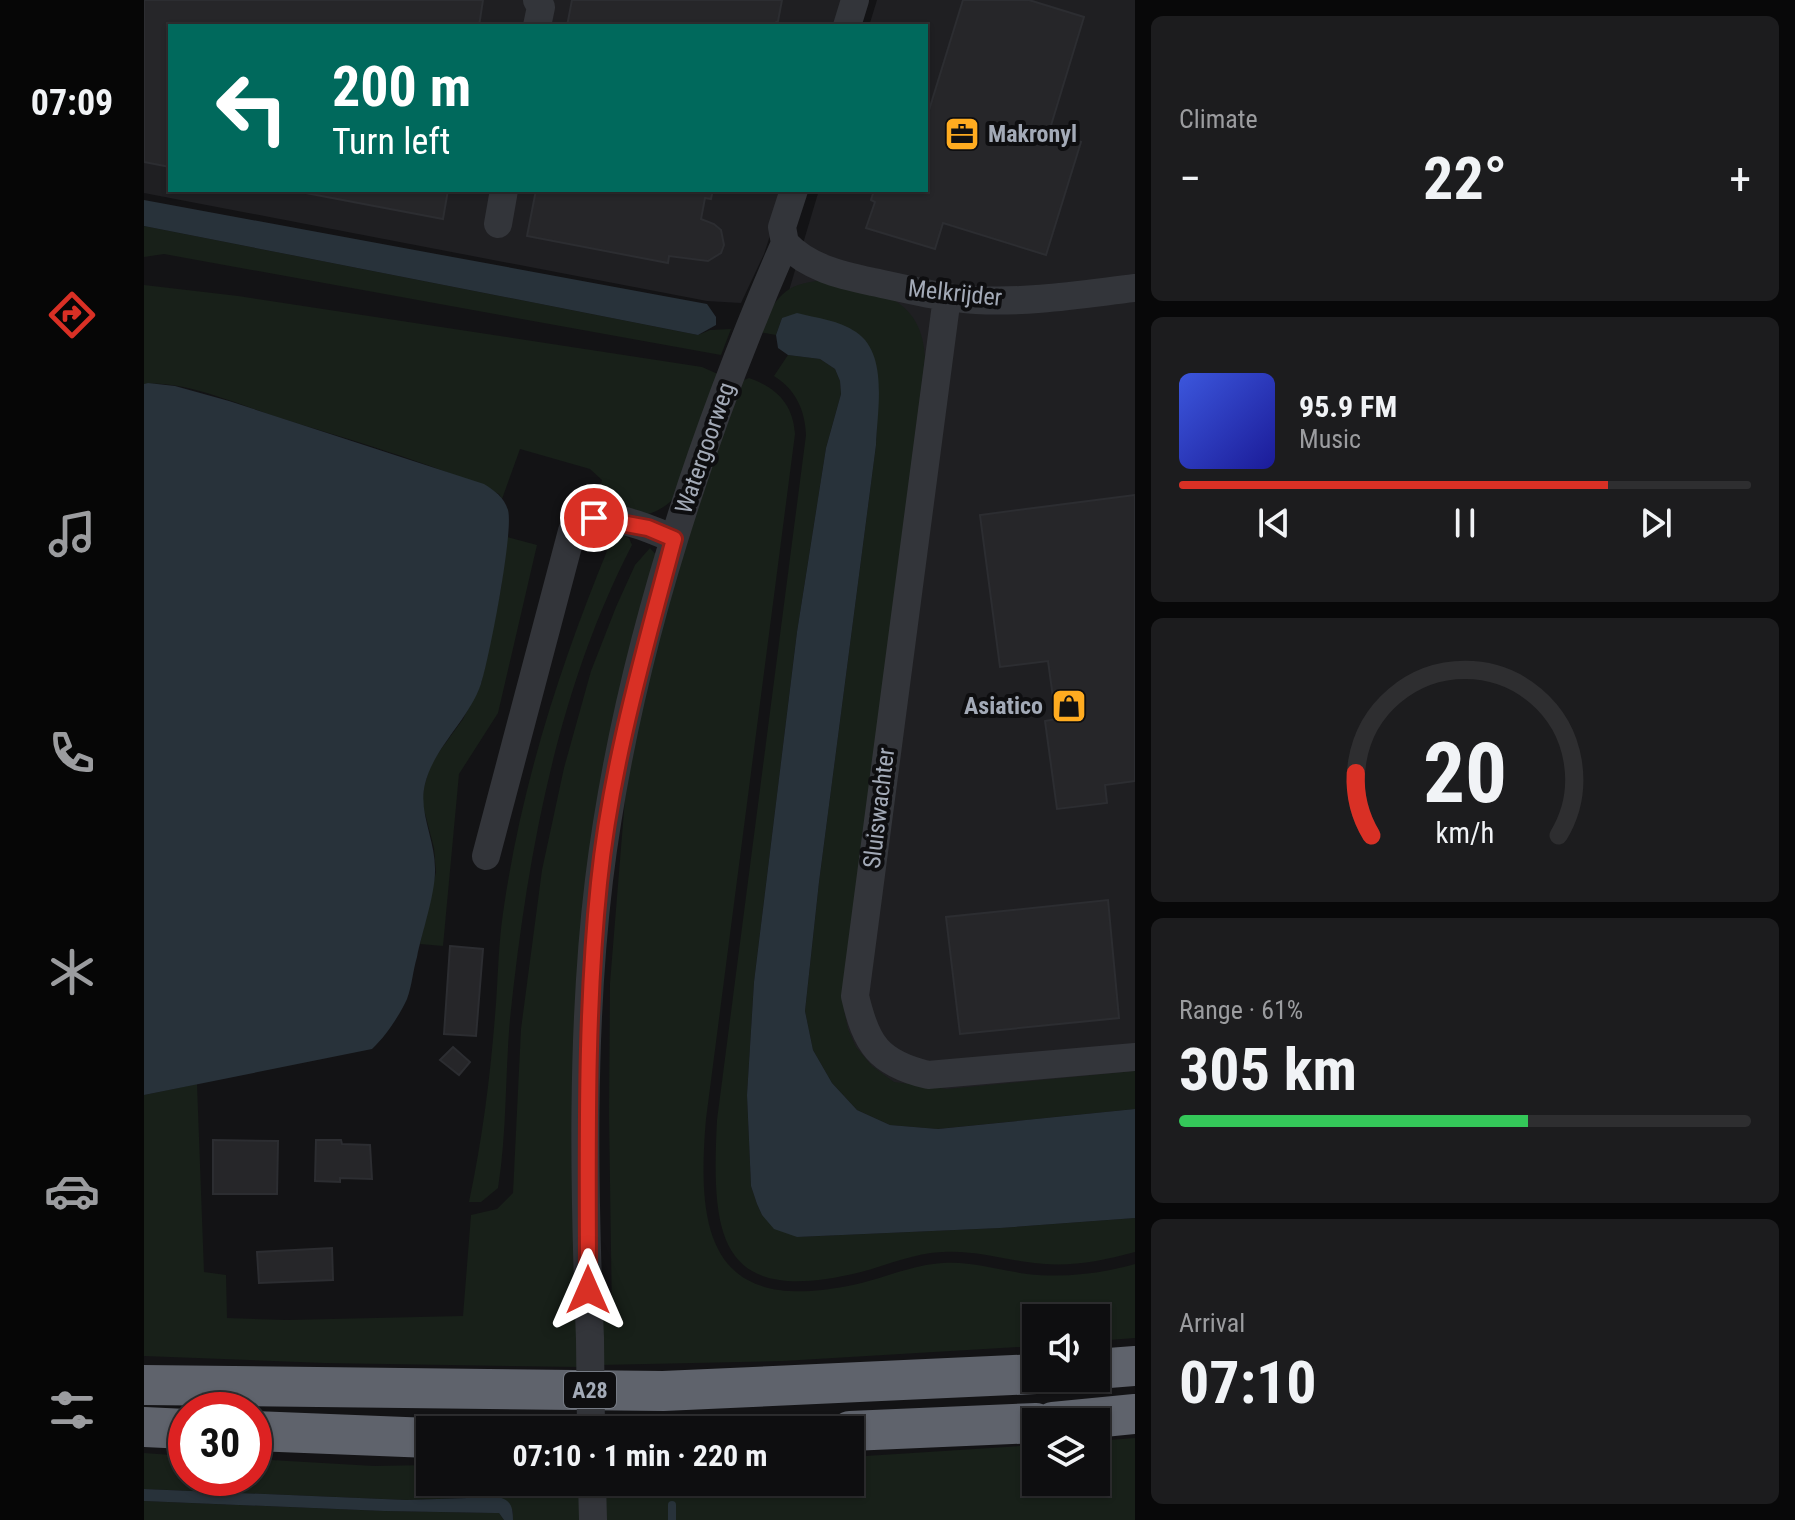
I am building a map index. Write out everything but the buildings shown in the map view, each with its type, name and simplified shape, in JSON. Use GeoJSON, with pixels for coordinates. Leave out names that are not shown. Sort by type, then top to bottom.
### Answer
{"type":"FeatureCollection","features":[{"type":"Feature","properties":{"kind":"highway"},"geometry":{"type":"LineString","coordinates":[[1110,1368],[1135,1366]]}},
{"type":"Feature","properties":{"kind":"highway","name":"A28"},"geometry":{"type":"LineString","coordinates":[[144,1385],[663,1391],[1022,1375]]}},
{"type":"Feature","properties":{"kind":"highway"},"geometry":{"type":"LineString","coordinates":[[1110,1416],[1135,1414]]}},
{"type":"Feature","properties":{"kind":"highway"},"geometry":{"type":"LineString","coordinates":[[864,1430],[1022,1424]]}},
{"type":"Feature","properties":{"kind":"highway"},"geometry":{"type":"LineString","coordinates":[[144,1427],[168,1428]]}},
{"type":"Feature","properties":{"kind":"highway"},"geometry":{"type":"LineString","coordinates":[[272,1432],[416,1437]]}},
{"type":"Feature","properties":{"kind":"street"},"geometry":{"type":"LineString","coordinates":[[537,0],[541,7],[537,24]]}},
{"type":"Feature","properties":{"kind":"street"},"geometry":{"type":"LineString","coordinates":[[848,24],[855,0]]}},
{"type":"Feature","properties":{"kind":"street"},"geometry":{"type":"LineString","coordinates":[[498,224],[504,192]]}},
{"type":"Feature","properties":{"kind":"street","name":"Watergoorweg"},"geometry":{"type":"LineString","coordinates":[[591,1416],[589,1026],[599,880],[626,722],[674,539],[739,353],[785,243],[782,227],[793,192]]}},
{"type":"Feature","properties":{"kind":"street","name":"Melkrijder"},"geometry":{"type":"LineString","coordinates":[[785,243],[796,255],[834,274],[947,297],[1023,299],[1135,288]]}},
{"type":"Feature","properties":{"kind":"street","name":"Sluiswachter"},"geometry":{"type":"LineString","coordinates":[[947,297],[855,996],[861,1022],[878,1053],[906,1070],[928,1075],[1135,1057]]}},
{"type":"Feature","properties":{"kind":"street"},"geometry":{"type":"LineString","coordinates":[[486,856],[572,531],[587,520],[606,519],[648,528],[674,539]]}},
{"type":"Feature","properties":{"kind":"shaded area"},"geometry":{"type":"Polygon","coordinates":[[[144,0],[846,0],[838,24],[168,24],[168,192],[784,192],[764,254],[741,303],[707,301],[144,193],[144,0]]]}},
{"type":"Feature","properties":{"kind":"shaded area"},"geometry":{"type":"Polygon","coordinates":[[[877,0],[1135,0],[1135,1091],[908,1116],[825,1022],[890,408],[785,304],[818,192],[928,192],[928,24],[870,24],[877,0]]]}},
{"type":"Feature","properties":{"kind":"shaded area"},"geometry":{"type":"Polygon","coordinates":[[[144,200],[707,304],[716,317],[716,325],[698,335],[144,226],[144,200]]]}},
{"type":"Feature","properties":{"kind":"shaded area"},"geometry":{"type":"Polygon","coordinates":[[[144,226],[698,335],[710,330],[731,329],[721,355],[164,254],[144,257],[144,226]]]}},
{"type":"Feature","properties":{"kind":"shaded area"},"geometry":{"type":"Polygon","coordinates":[[[829,280],[865,288],[895,300],[916,322],[925,357],[845,980],[844,1010],[848,1029],[856,1047],[872,1066],[894,1082],[947,1089],[1135,1071],[1135,1109],[938,1129],[890,1125],[857,1110],[832,1083],[813,1050],[805,1011],[876,445],[878,380],[782,318],[776,335],[759,332],[784,293],[802,284],[829,280]]]}},
{"type":"Feature","properties":{"kind":"shaded area"},"geometry":{"type":"Polygon","coordinates":[[[144,285],[238,296],[702,367],[720,375],[674,498],[657,511],[626,516],[606,510],[597,504],[602,480],[590,469],[520,449],[502,499],[499,494],[472,482],[416,461],[210,394],[176,386],[144,384],[144,285]]]}},
{"type":"Feature","properties":{"kind":"shaded area"},"geometry":{"type":"Polygon","coordinates":[[[797,313],[835,322],[856,332],[873,354],[879,384],[876,445],[805,1011],[813,1050],[832,1083],[857,1110],[890,1125],[938,1129],[1135,1109],[1135,1218],[1000,1228],[797,1237],[774,1229],[757,1204],[751,1186],[747,1095],[754,982],[797,632],[826,448],[841,394],[835,369],[820,359],[788,355],[778,348],[776,335],[782,318],[797,313]]]}},
{"type":"Feature","properties":{"kind":"shaded area"},"geometry":{"type":"Polygon","coordinates":[[[788,355],[820,359],[835,369],[841,394],[826,448],[797,632],[754,982],[747,1095],[751,1186],[757,1204],[762,1215],[797,1237],[1000,1228],[1135,1218],[1135,1252],[1095,1261],[1054,1264],[975,1253],[943,1252],[814,1280],[778,1280],[751,1271],[734,1254],[722,1230],[717,1199],[717,1120],[806,435],[798,401],[774,376],[788,355]]]}},
{"type":"Feature","properties":{"kind":"shaded area"},"geometry":{"type":"Polygon","coordinates":[[[749,378],[768,387],[782,398],[791,414],[795,434],[706,1119],[705,1197],[710,1229],[722,1256],[740,1275],[767,1287],[802,1291],[848,1286],[943,1263],[964,1263],[1054,1276],[1095,1273],[1135,1264],[1135,1338],[1110,1340],[1110,1304],[1022,1304],[1022,1347],[783,1361],[600,1365],[600,1315],[612,1316],[610,983],[627,774],[678,553],[744,380],[749,378]]]}},
{"type":"Feature","properties":{"kind":"shaded area"},"geometry":{"type":"Polygon","coordinates":[[[144,384],[175,386],[229,401],[484,484],[504,501],[509,523],[500,596],[481,684],[468,710],[436,758],[425,784],[425,815],[435,878],[409,994],[396,1019],[372,1049],[144,1095],[144,384]]]}},
{"type":"Feature","properties":{"kind":"shaded area"},"geometry":{"type":"Polygon","coordinates":[[[623,535],[629,538],[632,545],[584,657],[565,716],[536,836],[510,1019],[498,1188],[481,1202],[469,1202],[488,1086],[503,913],[520,819],[544,726],[574,636],[609,546],[616,537],[623,535]]]}},
{"type":"Feature","properties":{"kind":"shaded area"},"geometry":{"type":"Polygon","coordinates":[[[507,537],[537,545],[498,713],[459,774],[443,946],[420,944],[436,872],[434,848],[422,802],[424,787],[431,763],[463,719],[481,684],[501,588],[507,537]]]}},
{"type":"Feature","properties":{"kind":"shaded area"},"geometry":{"type":"Polygon","coordinates":[[[650,548],[658,557],[619,717],[580,1367],[324,1363],[144,1356],[144,1095],[197,1084],[204,1272],[226,1275],[227,1318],[287,1320],[463,1316],[471,1215],[497,1209],[513,1193],[521,1029],[542,870],[564,768],[591,671],[616,607],[635,565],[650,548]]]}},
{"type":"Feature","properties":{"kind":"shaded area"},"geometry":{"type":"Polygon","coordinates":[[[1135,1438],[1135,1520],[603,1520],[602,1496],[864,1496],[864,1456],[1022,1446],[1022,1496],[1110,1496],[1110,1440],[1135,1438]]]}},
{"type":"Feature","properties":{"kind":"shaded area"},"geometry":{"type":"Polygon","coordinates":[[[144,1453],[168,1455],[168,1490],[144,1489],[144,1453]]]}},
{"type":"Feature","properties":{"kind":"shaded area"},"geometry":{"type":"Polygon","coordinates":[[[272,1460],[416,1465],[416,1496],[582,1496],[581,1520],[513,1520],[513,1511],[498,1497],[406,1500],[272,1494],[272,1460]]]}},
{"type":"Feature","properties":{"kind":"shaded area"},"geometry":{"type":"Polygon","coordinates":[[[144,1489],[168,1490],[168,1496],[272,1494],[406,1500],[498,1497],[510,1505],[513,1520],[504,1520],[499,1513],[144,1501],[144,1489]]]}},
{"type":"Feature","properties":{"kind":"shaded area"},"geometry":{"type":"Polygon","coordinates":[[[144,1501],[499,1513],[504,1520],[144,1520],[144,1501]]]}},
{"type":"Feature","properties":{"kind":"waterway"},"geometry":{"type":"LineString","coordinates":[[672,1505],[672,1520]]}},
{"type":"Feature","properties":{"kind":"place","name":"Makronyl"},"geometry":{"type":"Point","coordinates":[962,134]}},
{"type":"Feature","properties":{"kind":"place","name":"Asiatico"},"geometry":{"type":"Point","coordinates":[1069,706]}},
{"type":"Feature","properties":{"kind":"route"},"geometry":{"type":"LineString","coordinates":[[588,1290],[589,1026],[599,880],[626,722],[674,539],[648,528],[594,518]]}}]}
